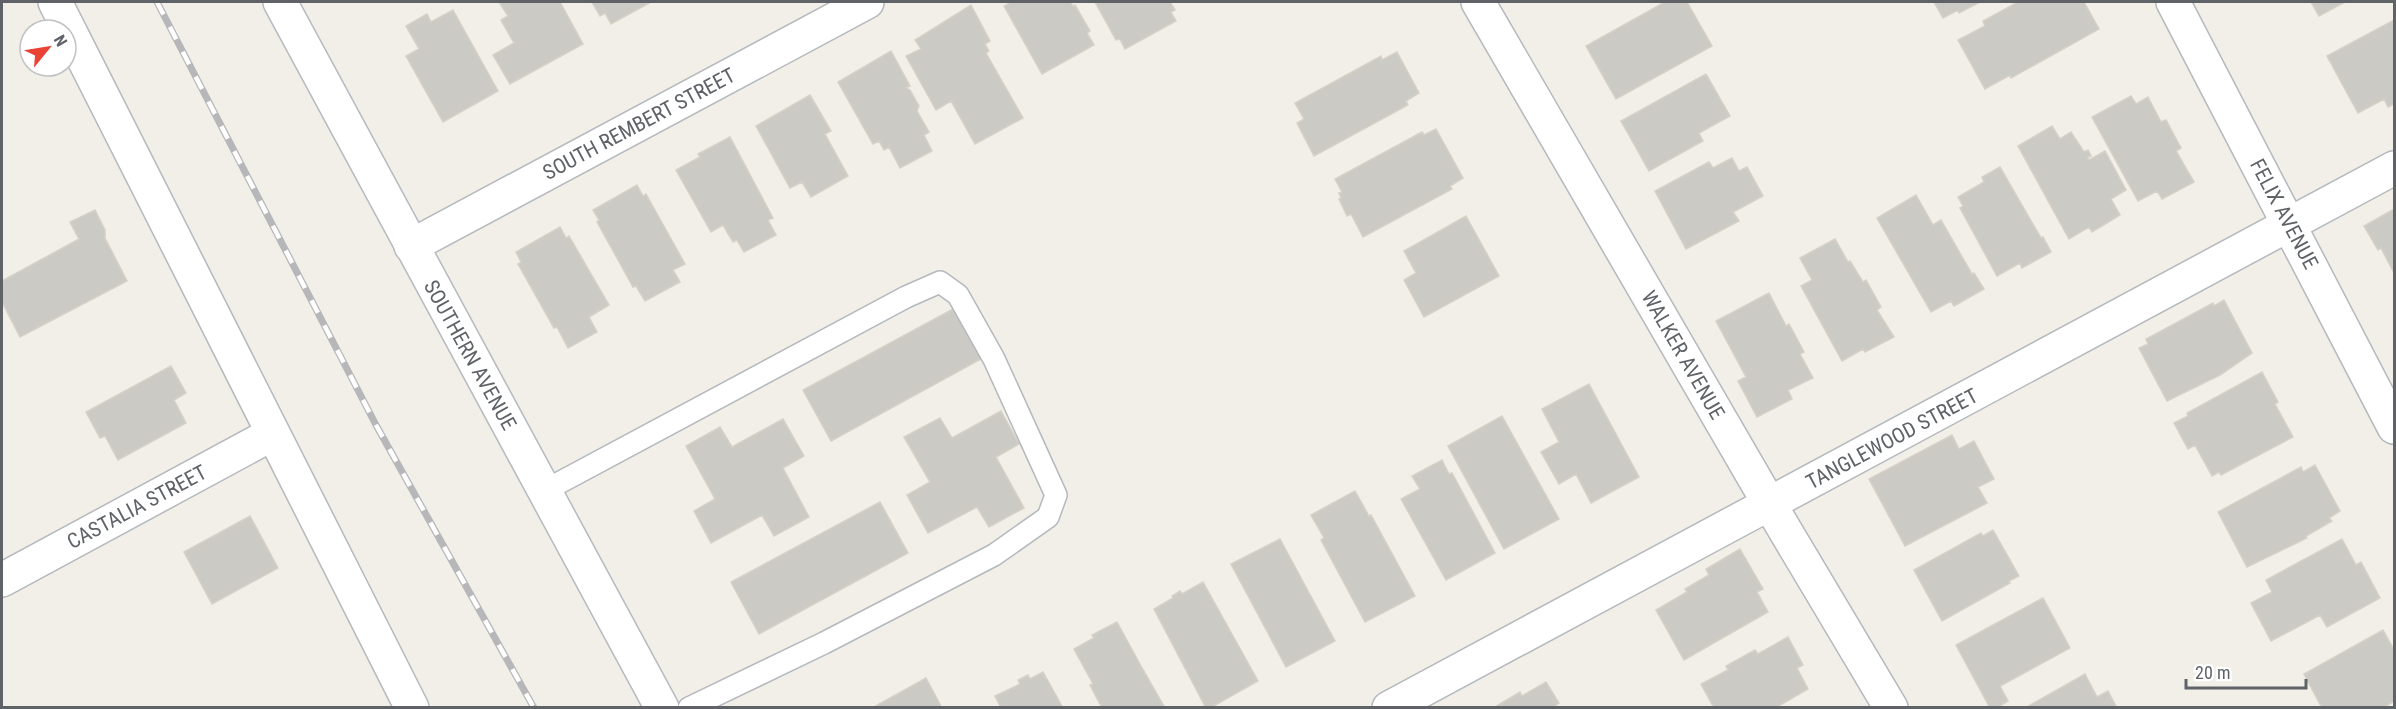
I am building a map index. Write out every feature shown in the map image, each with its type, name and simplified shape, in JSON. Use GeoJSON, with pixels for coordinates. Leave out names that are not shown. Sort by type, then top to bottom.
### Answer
{"type":"FeatureCollection","features":[{"type":"Feature","properties":{"kind":"street"},"geometry":{"type":"LineString","coordinates":[[55,2],[412,708]]}},
{"type":"Feature","properties":{"kind":"street","name":"SOUTHERN AVENUE"},"geometry":{"type":"LineString","coordinates":[[280,2],[662,708]]}},
{"type":"Feature","properties":{"kind":"street","name":"WALKER AVENUE"},"geometry":{"type":"LineString","coordinates":[[1478,2],[1770,505],[1891,708]]}},
{"type":"Feature","properties":{"kind":"street","name":"FELIX AVENUE"},"geometry":{"type":"LineString","coordinates":[[2173,2],[2394,427]]}},
{"type":"Feature","properties":{"kind":"street","name":"SOUTH REMBERT STREET"},"geometry":{"type":"LineString","coordinates":[[411,246],[848,6]]}},
{"type":"Feature","properties":{"kind":"street","name":"TANGLEWOOD STREET"},"geometry":{"type":"LineString","coordinates":[[1389,708],[2290,226],[2394,168]]}},
{"type":"Feature","properties":{"kind":"street","name":"CASTALIA STREET"},"geometry":{"type":"LineString","coordinates":[[2,579],[272,434]]}},
{"type":"Feature","properties":{"kind":"lane"},"geometry":{"type":"LineString","coordinates":[[544,491],[906,297],[940,282],[958,295],[994,359],[1056,495],[1048,516],[994,555],[824,643],[689,708]]}},
{"type":"Feature","properties":{"kind":"building"},"geometry":{"type":"Polygon","coordinates":[[[499,2],[560,2],[583,44],[510,84],[493,55],[514,43],[501,20],[508,16],[499,2]]]}},
{"type":"Feature","properties":{"kind":"building"},"geometry":{"type":"Polygon","coordinates":[[[592,2],[651,2],[611,24],[605,13],[600,16],[592,2]]]}},
{"type":"Feature","properties":{"kind":"building"},"geometry":{"type":"Polygon","coordinates":[[[1012,2],[1070,2],[1073,6],[1075,5],[1090,31],[1087,33],[1094,45],[1042,74],[1004,6],[1012,2]]]}},
{"type":"Feature","properties":{"kind":"building"},"geometry":{"type":"Polygon","coordinates":[[[1095,2],[1170,2],[1175,10],[1171,12],[1176,21],[1125,49],[1120,39],[1116,40],[1095,2]]]}},
{"type":"Feature","properties":{"kind":"building"},"geometry":{"type":"Polygon","coordinates":[[[1665,2],[1687,2],[1712,46],[1616,99],[1586,46],[1665,2]]]}},
{"type":"Feature","properties":{"kind":"building"},"geometry":{"type":"Polygon","coordinates":[[[1934,2],[1980,2],[1943,18],[1934,2]]]}},
{"type":"Feature","properties":{"kind":"building"},"geometry":{"type":"Polygon","coordinates":[[[2018,2],[2084,2],[2099,29],[2011,78],[2010,75],[1985,89],[1958,40],[1985,26],[1983,21],[2018,2]]]}},
{"type":"Feature","properties":{"kind":"building"},"geometry":{"type":"Polygon","coordinates":[[[2311,2],[2345,2],[2319,16],[2311,2]]]}},
{"type":"Feature","properties":{"kind":"building"},"geometry":{"type":"Polygon","coordinates":[[[971,5],[990,41],[985,44],[989,51],[986,53],[1023,118],[975,144],[951,101],[936,110],[906,56],[921,49],[915,40],[971,5]]]}},
{"type":"Feature","properties":{"kind":"building"},"geometry":{"type":"Polygon","coordinates":[[[453,10],[498,91],[443,122],[406,56],[419,49],[406,26],[427,14],[431,22],[453,10]]]}},
{"type":"Feature","properties":{"kind":"building"},"geometry":{"type":"Polygon","coordinates":[[[2394,20],[2394,104],[2388,107],[2384,99],[2358,113],[2327,56],[2394,20]]]}},
{"type":"Feature","properties":{"kind":"building"},"geometry":{"type":"Polygon","coordinates":[[[891,51],[910,86],[906,88],[910,90],[919,106],[917,111],[929,132],[924,135],[932,151],[900,168],[889,147],[884,150],[879,141],[873,144],[838,82],[891,51]]]}},
{"type":"Feature","properties":{"kind":"building"},"geometry":{"type":"Polygon","coordinates":[[[1397,52],[1419,93],[1406,101],[1408,105],[1314,156],[1297,123],[1304,119],[1295,103],[1381,56],[1382,60],[1397,52]]]}},
{"type":"Feature","properties":{"kind":"building"},"geometry":{"type":"Polygon","coordinates":[[[1706,74],[1730,116],[1699,133],[1703,141],[1649,171],[1621,121],[1706,74]]]}},
{"type":"Feature","properties":{"kind":"building"},"geometry":{"type":"Polygon","coordinates":[[[810,95],[831,131],[825,134],[848,176],[811,197],[802,182],[790,188],[756,126],[810,95]]]}},
{"type":"Feature","properties":{"kind":"building"},"geometry":{"type":"Polygon","coordinates":[[[2131,96],[2136,104],[2148,97],[2161,122],[2166,120],[2181,148],[2176,151],[2194,182],[2162,199],[2157,191],[2138,201],[2092,117],[2131,96]]]}},
{"type":"Feature","properties":{"kind":"building"},"geometry":{"type":"Polygon","coordinates":[[[2052,126],[2060,139],[2071,132],[2084,152],[2088,150],[2091,156],[2087,158],[2089,160],[2105,151],[2126,190],[2111,199],[2120,215],[2092,232],[2089,227],[2069,239],[2018,146],[2052,126]]]}},
{"type":"Feature","properties":{"kind":"building"},"geometry":{"type":"Polygon","coordinates":[[[1436,129],[1463,178],[1450,186],[1452,189],[1363,237],[1351,214],[1347,216],[1339,199],[1341,198],[1339,193],[1342,192],[1335,179],[1422,132],[1424,135],[1436,129]]]}},
{"type":"Feature","properties":{"kind":"building"},"geometry":{"type":"Polygon","coordinates":[[[730,137],[773,218],[768,220],[776,235],[744,252],[737,240],[733,242],[723,225],[711,232],[676,170],[700,157],[698,154],[730,137]]]}},
{"type":"Feature","properties":{"kind":"building"},"geometry":{"type":"Polygon","coordinates":[[[1732,158],[1739,171],[1747,167],[1763,196],[1733,212],[1739,221],[1686,249],[1655,191],[1709,162],[1713,168],[1732,158]]]}},
{"type":"Feature","properties":{"kind":"building"},"geometry":{"type":"Polygon","coordinates":[[[2000,167],[2051,252],[2022,268],[2020,263],[1997,276],[1960,208],[1963,206],[1958,197],[1984,182],[1982,177],[2000,167]]]}},
{"type":"Feature","properties":{"kind":"building"},"geometry":{"type":"Polygon","coordinates":[[[637,185],[643,196],[646,194],[685,264],[673,270],[680,282],[645,301],[636,286],[633,287],[597,222],[599,220],[593,210],[637,185]]]}},
{"type":"Feature","properties":{"kind":"building"},"geometry":{"type":"Polygon","coordinates":[[[1916,195],[1933,225],[1941,220],[1972,274],[1974,273],[1984,289],[1954,306],[1951,301],[1931,312],[1877,218],[1916,195]]]}},
{"type":"Feature","properties":{"kind":"building"},"geometry":{"type":"Polygon","coordinates":[[[2394,209],[2394,273],[2381,248],[2378,250],[2364,226],[2394,209]]]}},
{"type":"Feature","properties":{"kind":"building"},"geometry":{"type":"Polygon","coordinates":[[[95,210],[105,230],[105,238],[127,281],[20,337],[2,302],[2,281],[79,239],[70,222],[95,210]]]}},
{"type":"Feature","properties":{"kind":"building"},"geometry":{"type":"Polygon","coordinates":[[[1466,216],[1499,276],[1424,317],[1404,280],[1416,273],[1404,251],[1466,216]]]}},
{"type":"Feature","properties":{"kind":"building"},"geometry":{"type":"Polygon","coordinates":[[[560,227],[566,238],[569,236],[609,305],[589,317],[597,332],[568,348],[557,327],[554,328],[518,264],[521,262],[516,252],[560,227]]]}},
{"type":"Feature","properties":{"kind":"building"},"geometry":{"type":"Polygon","coordinates":[[[1835,239],[1863,282],[1866,280],[1881,307],[1877,310],[1894,337],[1865,352],[1863,349],[1842,361],[1801,286],[1812,280],[1800,258],[1835,239]]]}},
{"type":"Feature","properties":{"kind":"building"},"geometry":{"type":"Polygon","coordinates":[[[1769,293],[1786,326],[1789,324],[1804,352],[1800,354],[1813,378],[1788,390],[1792,399],[1757,417],[1738,381],[1746,377],[1716,321],[1769,293]]]}},
{"type":"Feature","properties":{"kind":"building"},"geometry":{"type":"Polygon","coordinates":[[[2224,300],[2252,353],[2220,375],[2167,401],[2139,348],[2148,344],[2146,339],[2213,303],[2214,306],[2224,300]]]}},
{"type":"Feature","properties":{"kind":"building"},"geometry":{"type":"Polygon","coordinates":[[[953,309],[981,359],[831,441],[803,390],[953,309]]]}},
{"type":"Feature","properties":{"kind":"building"},"geometry":{"type":"Polygon","coordinates":[[[171,366],[186,393],[174,400],[186,423],[118,460],[105,436],[100,438],[86,412],[171,366]]]}},
{"type":"Feature","properties":{"kind":"building"},"geometry":{"type":"Polygon","coordinates":[[[2262,372],[2278,402],[2275,404],[2293,437],[2221,475],[2219,472],[2212,476],[2195,445],[2188,449],[2174,423],[2188,416],[2187,413],[2262,372]]]}},
{"type":"Feature","properties":{"kind":"building"},"geometry":{"type":"Polygon","coordinates":[[[1589,384],[1639,477],[1591,503],[1576,474],[1559,484],[1541,452],[1559,442],[1542,409],[1589,384]]]}},
{"type":"Feature","properties":{"kind":"building"},"geometry":{"type":"Polygon","coordinates":[[[1001,411],[1019,444],[996,457],[1024,508],[989,527],[977,507],[928,533],[907,495],[930,482],[904,437],[940,418],[952,438],[1001,411]]]}},
{"type":"Feature","properties":{"kind":"building"},"geometry":{"type":"Polygon","coordinates":[[[1502,416],[1559,519],[1504,549],[1448,446],[1502,416]]]}},
{"type":"Feature","properties":{"kind":"building"},"geometry":{"type":"Polygon","coordinates":[[[783,419],[804,456],[783,468],[809,517],[774,536],[762,515],[711,543],[694,511],[715,499],[686,446],[720,427],[732,447],[783,419]]]}},
{"type":"Feature","properties":{"kind":"building"},"geometry":{"type":"Polygon","coordinates":[[[1952,435],[1959,449],[1974,441],[1994,479],[1978,487],[1987,503],[1905,546],[1869,479],[1952,435]]]}},
{"type":"Feature","properties":{"kind":"building"},"geometry":{"type":"Polygon","coordinates":[[[1442,460],[1449,474],[1452,473],[1495,553],[1446,580],[1401,499],[1420,489],[1412,476],[1442,460]]]}},
{"type":"Feature","properties":{"kind":"building"},"geometry":{"type":"Polygon","coordinates":[[[2315,465],[2340,511],[2329,518],[2332,521],[2306,536],[2307,538],[2247,567],[2218,512],[2301,467],[2303,472],[2315,465]]]}},
{"type":"Feature","properties":{"kind":"building"},"geometry":{"type":"Polygon","coordinates":[[[1355,491],[1369,516],[1371,515],[1415,596],[1365,622],[1321,540],[1324,538],[1311,515],[1355,491]]]}},
{"type":"Feature","properties":{"kind":"building"},"geometry":{"type":"Polygon","coordinates":[[[880,502],[908,553],[759,634],[731,582],[880,502]]]}},
{"type":"Feature","properties":{"kind":"building"},"geometry":{"type":"Polygon","coordinates":[[[250,516],[278,568],[212,604],[184,552],[250,516]]]}},
{"type":"Feature","properties":{"kind":"building"},"geometry":{"type":"Polygon","coordinates":[[[1993,530],[2019,576],[1942,621],[1914,570],[1981,533],[1983,536],[1993,530]]]}},
{"type":"Feature","properties":{"kind":"building"},"geometry":{"type":"Polygon","coordinates":[[[1280,539],[1335,641],[1286,667],[1231,564],[1280,539]]]}},
{"type":"Feature","properties":{"kind":"building"},"geometry":{"type":"Polygon","coordinates":[[[2342,539],[2356,565],[2361,562],[2380,598],[2327,627],[2320,615],[2271,641],[2251,603],[2272,592],[2266,580],[2342,539]]]}},
{"type":"Feature","properties":{"kind":"building"},"geometry":{"type":"Polygon","coordinates":[[[1740,549],[1763,589],[1757,592],[1768,612],[1684,660],[1656,610],[1687,592],[1685,589],[1709,575],[1706,569],[1740,549]]]}},
{"type":"Feature","properties":{"kind":"building"},"geometry":{"type":"Polygon","coordinates":[[[1203,582],[1258,681],[1210,708],[1206,708],[1154,609],[1180,591],[1182,594],[1203,582]]]}},
{"type":"Feature","properties":{"kind":"building"},"geometry":{"type":"Polygon","coordinates":[[[2043,598],[2070,648],[2000,686],[2008,701],[1997,708],[1990,708],[1956,645],[2043,598]]]}},
{"type":"Feature","properties":{"kind":"building"},"geometry":{"type":"Polygon","coordinates":[[[1117,622],[1165,708],[1102,708],[1090,685],[1093,684],[1074,649],[1094,638],[1092,635],[1117,622]]]}},
{"type":"Feature","properties":{"kind":"building"},"geometry":{"type":"Polygon","coordinates":[[[2383,630],[2394,650],[2394,701],[2383,708],[2322,708],[2304,674],[2383,630]]]}},
{"type":"Feature","properties":{"kind":"building"},"geometry":{"type":"Polygon","coordinates":[[[1788,637],[1803,665],[1797,668],[1808,689],[1775,708],[1714,708],[1701,684],[1728,670],[1726,666],[1755,650],[1758,654],[1788,637]]]}},
{"type":"Feature","properties":{"kind":"building"},"geometry":{"type":"Polygon","coordinates":[[[1043,672],[1063,708],[1001,708],[995,696],[1020,684],[1018,680],[1028,675],[1030,679],[1043,672]]]}},
{"type":"Feature","properties":{"kind":"building"},"geometry":{"type":"Polygon","coordinates":[[[2085,674],[2097,697],[2108,691],[2117,708],[2025,708],[2085,674]]]}},
{"type":"Feature","properties":{"kind":"building"},"geometry":{"type":"Polygon","coordinates":[[[926,678],[942,708],[872,708],[926,678]]]}},
{"type":"Feature","properties":{"kind":"building"},"geometry":{"type":"Polygon","coordinates":[[[1546,682],[1559,703],[1552,708],[1493,708],[1520,692],[1522,696],[1546,682]]]}},
{"type":"Feature","properties":{"kind":"railway"},"geometry":{"type":"LineString","coordinates":[[157,2],[376,425],[534,708]]}}]}
